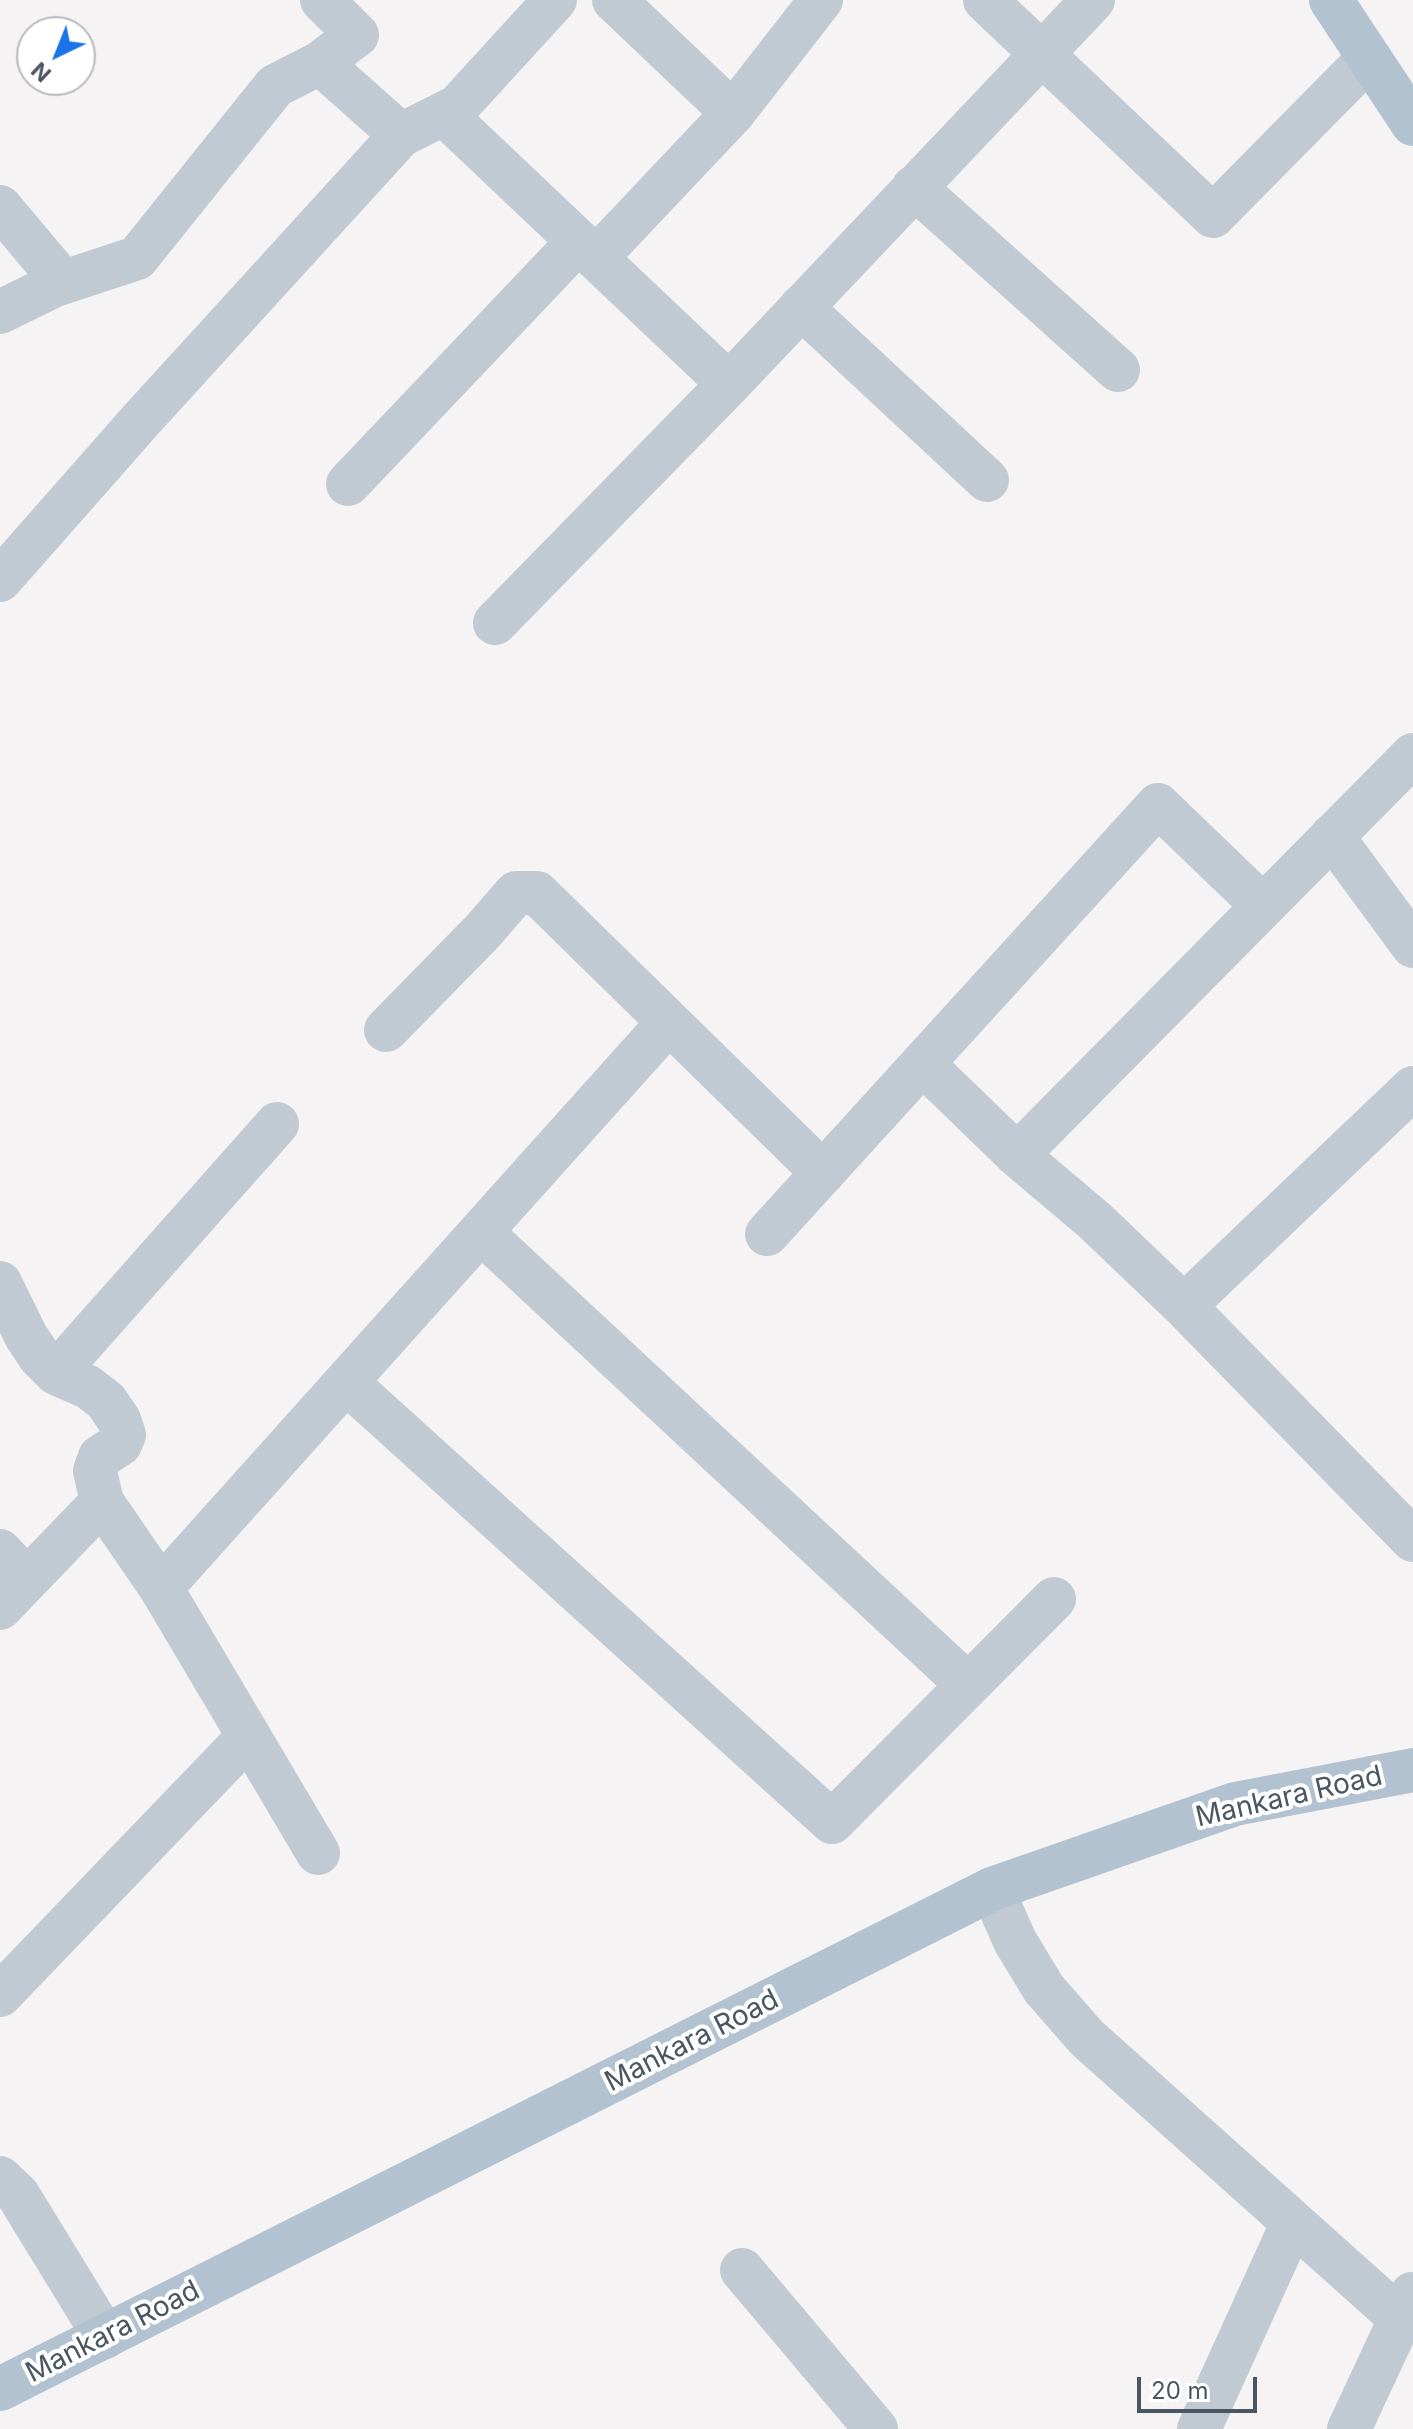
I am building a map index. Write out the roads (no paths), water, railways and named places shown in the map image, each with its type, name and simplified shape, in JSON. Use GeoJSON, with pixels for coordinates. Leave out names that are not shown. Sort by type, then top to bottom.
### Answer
{"type":"FeatureCollection","features":[{"type":"Feature","properties":{"kind":"main road"},"geometry":{"type":"LineString","coordinates":[[1331,0],[1413,124]]}},
{"type":"Feature","properties":{"kind":"main road","name":"Mankara Road"},"geometry":{"type":"LineString","coordinates":[[0,2389],[992,1889],[1235,1804],[1413,1770]]}},
{"type":"Feature","properties":{"kind":"street"},"geometry":{"type":"LineString","coordinates":[[0,312],[63,282],[137,258],[275,86],[320,63],[357,35],[322,0]]}},
{"type":"Feature","properties":{"kind":"street"},"geometry":{"type":"LineString","coordinates":[[0,580],[401,135],[457,107],[555,0]]}},
{"type":"Feature","properties":{"kind":"street"},"geometry":{"type":"LineString","coordinates":[[614,0],[733,113]]}},
{"type":"Feature","properties":{"kind":"street"},"geometry":{"type":"LineString","coordinates":[[348,484],[587,250],[733,113],[821,0]]}},
{"type":"Feature","properties":{"kind":"street"},"geometry":{"type":"LineString","coordinates":[[985,0],[1213,216],[1369,58]]}},
{"type":"Feature","properties":{"kind":"street"},"geometry":{"type":"LineString","coordinates":[[495,623],[729,384],[1093,0]]}},
{"type":"Feature","properties":{"kind":"street"},"geometry":{"type":"LineString","coordinates":[[320,63],[401,135]]}},
{"type":"Feature","properties":{"kind":"street"},"geometry":{"type":"LineString","coordinates":[[444,114],[729,384]]}},
{"type":"Feature","properties":{"kind":"street"},"geometry":{"type":"LineString","coordinates":[[914,187],[1118,370]]}},
{"type":"Feature","properties":{"kind":"street"},"geometry":{"type":"LineString","coordinates":[[0,207],[63,282]]}},
{"type":"Feature","properties":{"kind":"street"},"geometry":{"type":"LineString","coordinates":[[801,307],[987,480]]}},
{"type":"Feature","properties":{"kind":"street"},"geometry":{"type":"LineString","coordinates":[[1017,1155],[1413,755]]}},
{"type":"Feature","properties":{"kind":"street"},"geometry":{"type":"LineString","coordinates":[[767,1234],[1158,805],[1263,906]]}},
{"type":"Feature","properties":{"kind":"street"},"geometry":{"type":"LineString","coordinates":[[1332,836],[1413,946]]}},
{"type":"Feature","properties":{"kind":"street"},"geometry":{"type":"LineString","coordinates":[[386,1030],[516,893],[537,893],[823,1173]]}},
{"type":"Feature","properties":{"kind":"street"},"geometry":{"type":"LineString","coordinates":[[161,1588],[668,1023]]}},
{"type":"Feature","properties":{"kind":"street"},"geometry":{"type":"LineString","coordinates":[[923,1064],[1017,1155],[1095,1221],[1184,1306],[1413,1540]]}},
{"type":"Feature","properties":{"kind":"street"},"geometry":{"type":"LineString","coordinates":[[1184,1306],[1413,1088]]}},
{"type":"Feature","properties":{"kind":"street"},"geometry":{"type":"LineString","coordinates":[[56,1373],[277,1124]]}},
{"type":"Feature","properties":{"kind":"street"},"geometry":{"type":"LineString","coordinates":[[481,1232],[968,1685]]}},
{"type":"Feature","properties":{"kind":"street"},"geometry":{"type":"LineString","coordinates":[[0,1283],[40,1357],[56,1373],[88,1387],[106,1401],[124,1435],[120,1444],[100,1457],[96,1464],[102,1502],[161,1588],[318,1853]]}},
{"type":"Feature","properties":{"kind":"street"},"geometry":{"type":"LineString","coordinates":[[346,1382],[832,1822],[1054,1599]]}},
{"type":"Feature","properties":{"kind":"street"},"geometry":{"type":"LineString","coordinates":[[9,1579],[102,1502]]}},
{"type":"Feature","properties":{"kind":"street"},"geometry":{"type":"LineString","coordinates":[[0,1995],[249,1736]]}},
{"type":"Feature","properties":{"kind":"street"},"geometry":{"type":"LineString","coordinates":[[992,1889],[1015,1941],[1044,1989],[1087,2038],[1293,2222],[1406,2305],[1349,2429]]}},
{"type":"Feature","properties":{"kind":"street"},"geometry":{"type":"LineString","coordinates":[[0,2178],[18,2195],[105,2337]]}},
{"type":"Feature","properties":{"kind":"street"},"geometry":{"type":"LineString","coordinates":[[1199,2429],[1293,2222]]}},
{"type":"Feature","properties":{"kind":"street"},"geometry":{"type":"LineString","coordinates":[[742,2270],[876,2429]]}}]}
